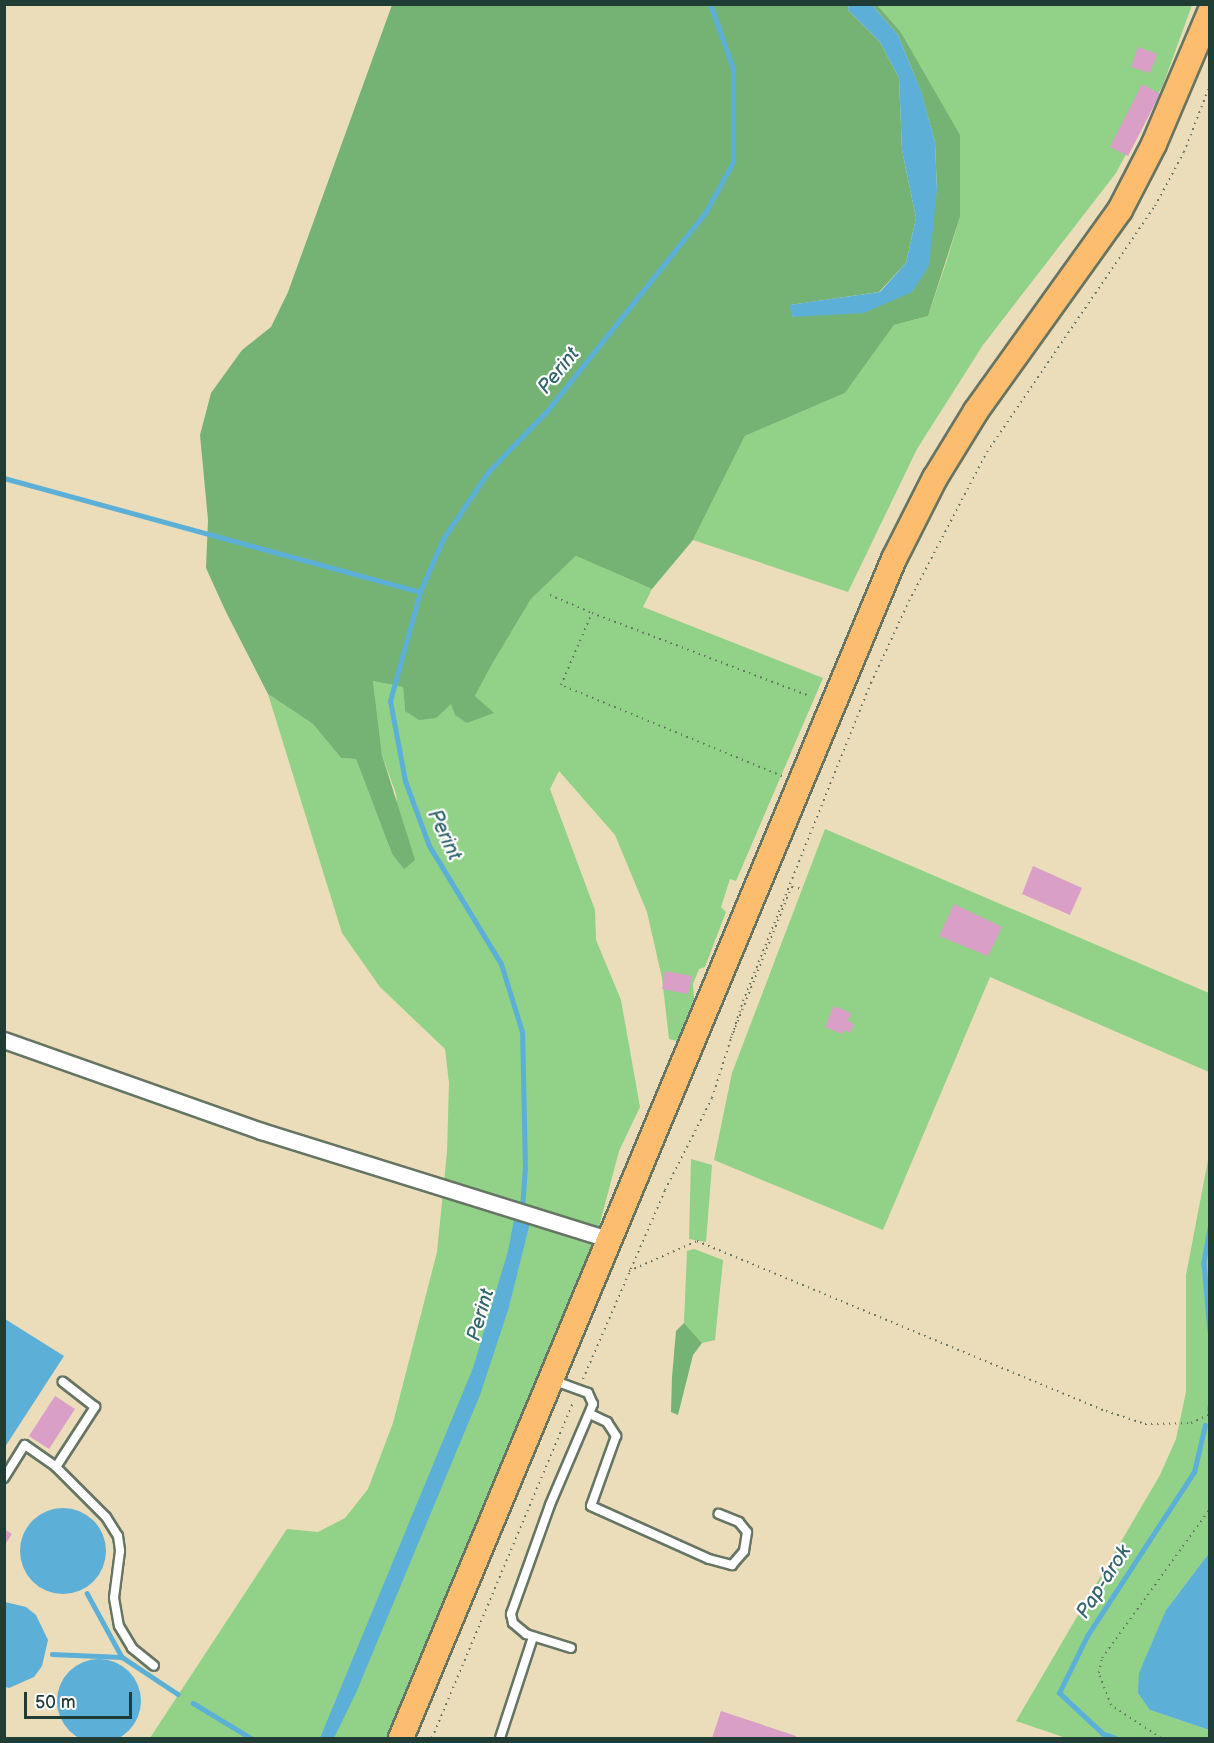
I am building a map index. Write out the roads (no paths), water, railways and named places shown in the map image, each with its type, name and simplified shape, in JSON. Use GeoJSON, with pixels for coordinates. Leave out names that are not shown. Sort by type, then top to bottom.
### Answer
{"type":"FeatureCollection","features":[{"type":"Feature","properties":{"kind":"main road"},"geometry":{"type":"LineString","coordinates":[[401,1738],[553,1380],[894,560],[935,478],[973,417],[1120,210],[1154,144],[1209,12]]}},
{"type":"Feature","properties":{"kind":"street"},"geometry":{"type":"LineString","coordinates":[[4,1040],[261,1131],[561,1222],[610,1240]]}},
{"type":"Feature","properties":{"kind":"lane"},"geometry":{"type":"LineString","coordinates":[[553,1380],[579,1389],[592,1398],[590,1414],[550,1505],[513,1606],[513,1623],[533,1636],[571,1648]]}},
{"type":"Feature","properties":{"kind":"lane"},"geometry":{"type":"LineString","coordinates":[[56,1467],[95,1407],[63,1382]]}},
{"type":"Feature","properties":{"kind":"lane"},"geometry":{"type":"LineString","coordinates":[[590,1414],[607,1422],[616,1436],[591,1506],[709,1559],[732,1565],[744,1551],[747,1532],[740,1522],[719,1514]]}},
{"type":"Feature","properties":{"kind":"lane"},"geometry":{"type":"LineString","coordinates":[[4,1478],[25,1445],[56,1467],[113,1526],[120,1551],[114,1598],[119,1626],[132,1648],[154,1666]]}},
{"type":"Feature","properties":{"kind":"lane"},"geometry":{"type":"LineString","coordinates":[[500,1738],[533,1636]]}},
{"type":"Feature","properties":{"kind":"water"},"geometry":{"type":"Polygon","coordinates":[[[849,5],[872,5],[898,35],[921,91],[935,142],[937,190],[929,266],[912,292],[864,313],[793,317],[789,305],[880,292],[906,263],[916,218],[902,150],[899,78],[880,42],[848,10],[849,5]]]}},
{"type":"Feature","properties":{"kind":"water"},"geometry":{"type":"Polygon","coordinates":[[[517,1204],[531,1209],[529,1227],[509,1307],[480,1395],[356,1693],[334,1738],[320,1738],[473,1368],[508,1251],[517,1204]]]}},
{"type":"Feature","properties":{"kind":"water"},"geometry":{"type":"Polygon","coordinates":[[[5,1319],[64,1356],[5,1447],[5,1319]]]}},
{"type":"Feature","properties":{"kind":"water"},"geometry":{"type":"Polygon","coordinates":[[[63,1508],[87,1515],[99,1527],[106,1551],[99,1575],[87,1587],[63,1594],[39,1587],[27,1575],[20,1551],[27,1527],[39,1515],[63,1508]]]}},
{"type":"Feature","properties":{"kind":"water"},"geometry":{"type":"Polygon","coordinates":[[[1209,1553],[1209,1730],[1150,1710],[1138,1693],[1139,1673],[1166,1610],[1209,1553]]]}},
{"type":"Feature","properties":{"kind":"water"},"geometry":{"type":"Polygon","coordinates":[[[5,1602],[26,1607],[36,1615],[48,1640],[42,1666],[34,1677],[9,1688],[5,1687],[5,1602]]]}},
{"type":"Feature","properties":{"kind":"water"},"geometry":{"type":"Polygon","coordinates":[[[99,1659],[115,1662],[129,1671],[138,1685],[141,1701],[138,1717],[129,1731],[115,1740],[99,1743],[83,1740],[69,1731],[60,1717],[57,1701],[60,1685],[69,1671],[83,1662],[99,1659]]]}},
{"type":"Feature","properties":{"kind":"waterway","name":"Perint"},"geometry":{"type":"LineString","coordinates":[[522,1209],[525,1170],[522,1032],[501,964],[429,846],[405,781],[390,701],[420,592],[443,539],[488,472],[547,411],[705,213],[733,162],[733,69],[710,4]]}},
{"type":"Feature","properties":{"kind":"waterway"},"geometry":{"type":"LineString","coordinates":[[4,478],[420,592]]}},
{"type":"Feature","properties":{"kind":"waterway","name":"Pap-árok"},"geometry":{"type":"LineString","coordinates":[[1210,1228],[1204,1263],[1210,1331]]}},
{"type":"Feature","properties":{"kind":"waterway","name":"Pap-árok"},"geometry":{"type":"LineString","coordinates":[[1115,1738],[1103,1734],[1059,1693],[1087,1636],[1194,1472],[1205,1425]]}},
{"type":"Feature","properties":{"kind":"waterway"},"geometry":{"type":"LineString","coordinates":[[87,1593],[122,1657],[178,1694]]}},
{"type":"Feature","properties":{"kind":"waterway"},"geometry":{"type":"LineString","coordinates":[[52,1654],[121,1657]]}},
{"type":"Feature","properties":{"kind":"waterway"},"geometry":{"type":"LineString","coordinates":[[193,1703],[251,1738]]}}]}
